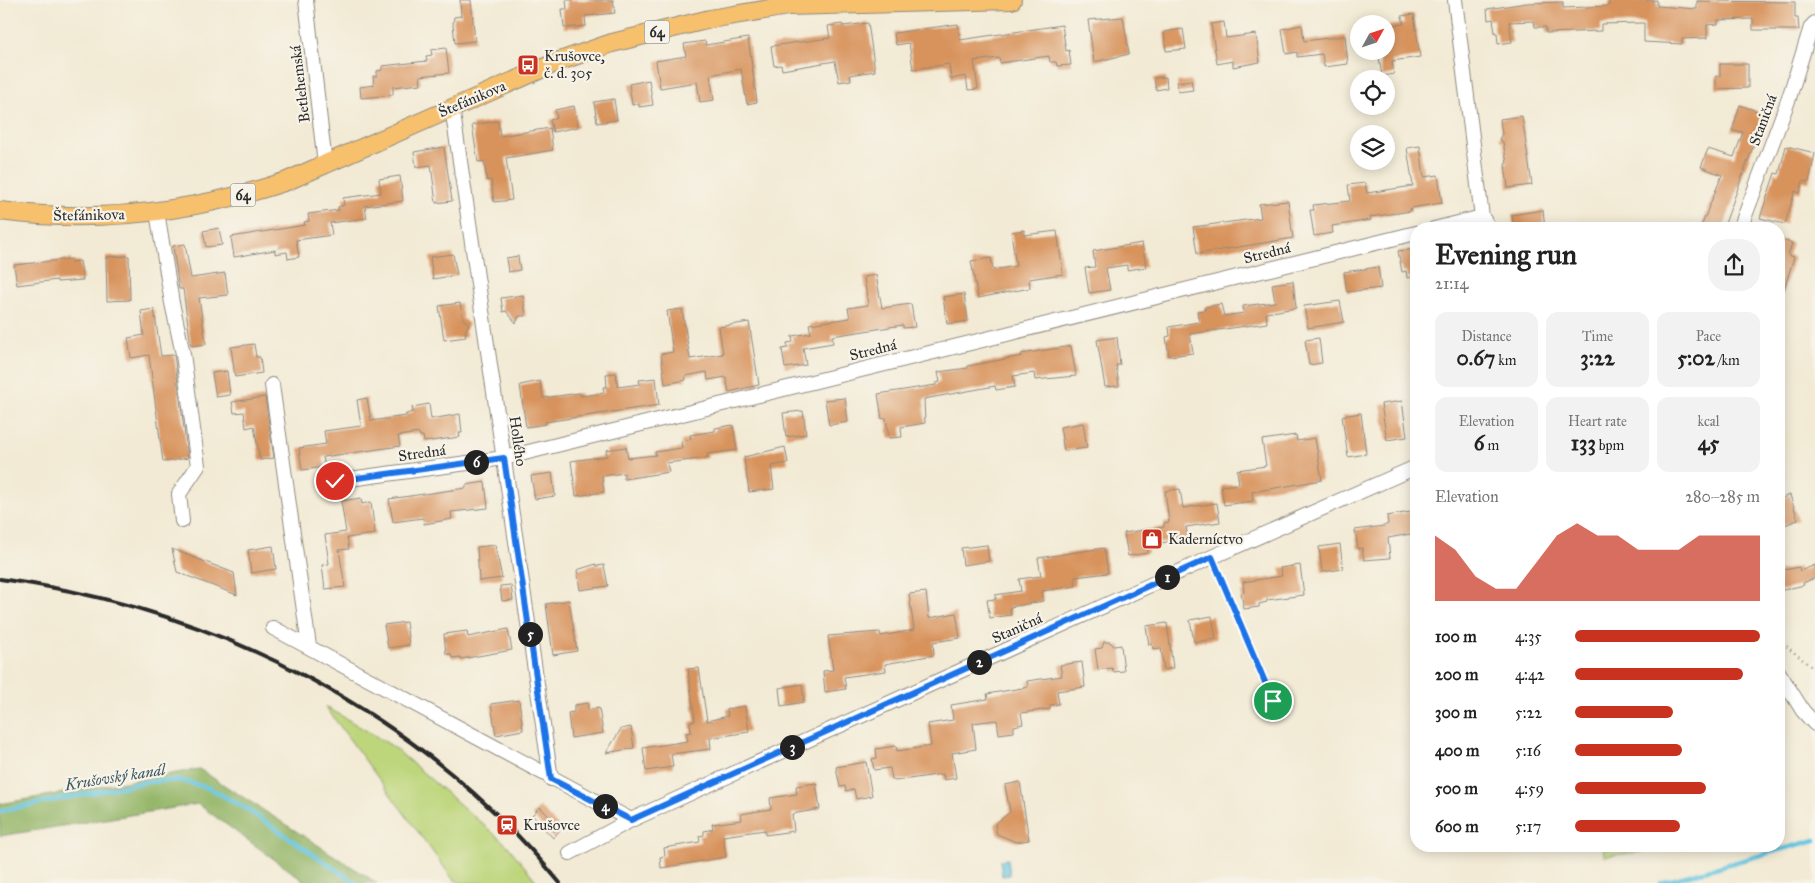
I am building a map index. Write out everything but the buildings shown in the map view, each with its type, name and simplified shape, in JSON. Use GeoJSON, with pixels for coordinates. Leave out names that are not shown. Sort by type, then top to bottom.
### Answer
{"type":"FeatureCollection","features":[{"type":"Feature","properties":{"kind":"main road","name":"Štefánikova"},"geometry":{"type":"LineString","coordinates":[[0,211],[75,217],[157,212],[209,204],[287,181],[557,62],[612,43],[710,19],[787,3],[1012,0]]}},
{"type":"Feature","properties":{"kind":"street","name":"Betlehemská"},"geometry":{"type":"LineString","coordinates":[[306,0],[325,164]]}},
{"type":"Feature","properties":{"kind":"street"},"geometry":{"type":"LineString","coordinates":[[1456,0],[1482,217],[1485,222]]}},
{"type":"Feature","properties":{"kind":"street","name":"Staničná"},"geometry":{"type":"LineString","coordinates":[[1743,222],[1789,98],[1811,27],[1815,23]]}},
{"type":"Feature","properties":{"kind":"street","name":"Hollého"},"geometry":{"type":"LineString","coordinates":[[452,107],[551,779]]}},
{"type":"Feature","properties":{"kind":"street"},"geometry":{"type":"LineString","coordinates":[[157,212],[172,303],[183,354],[198,466],[179,494],[182,520]]}},
{"type":"Feature","properties":{"kind":"street"},"geometry":{"type":"LineString","coordinates":[[1462,222],[1482,217]]}},
{"type":"Feature","properties":{"kind":"street","name":"Stredná"},"geometry":{"type":"LineString","coordinates":[[335,481],[504,458],[1410,234]]}},
{"type":"Feature","properties":{"kind":"street"},"geometry":{"type":"LineString","coordinates":[[272,385],[309,646]]}},
{"type":"Feature","properties":{"kind":"street","name":"Staničná"},"geometry":{"type":"LineString","coordinates":[[570,853],[631,820],[1212,557],[1410,470]]}},
{"type":"Feature","properties":{"kind":"street"},"geometry":{"type":"LineString","coordinates":[[273,628],[551,779],[631,820]]}},
{"type":"Feature","properties":{"kind":"street"},"geometry":{"type":"LineString","coordinates":[[1785,682],[1803,711],[1815,724]]}},
{"type":"Feature","properties":{"kind":"path"},"geometry":{"type":"LineString","coordinates":[[1212,557],[1273,701]]}},
{"type":"Feature","properties":{"kind":"path"},"geometry":{"type":"LineString","coordinates":[[1785,645],[1815,670]]}},
{"type":"Feature","properties":{"kind":"green space"},"geometry":{"type":"Polygon","coordinates":[[[325,706],[392,746],[507,845],[538,883],[460,883],[452,878],[325,706]]]}},
{"type":"Feature","properties":{"kind":"green space"},"geometry":{"type":"Polygon","coordinates":[[[199,769],[377,883],[307,883],[198,804],[0,836],[0,804],[199,769]]]}},
{"type":"Feature","properties":{"kind":"green space"},"geometry":{"type":"Polygon","coordinates":[[[1604,852],[1644,852],[1604,856],[1604,852]]]}},
{"type":"Feature","properties":{"kind":"water"},"geometry":{"type":"Polygon","coordinates":[[[1008,859],[1010,875],[1002,876],[1000,860],[1008,859]]]}},
{"type":"Feature","properties":{"kind":"waterway","name":"Krušovský kanál"},"geometry":{"type":"LineString","coordinates":[[0,811],[146,782],[179,780],[209,788],[245,808],[356,883]]}},
{"type":"Feature","properties":{"kind":"waterway","name":"Krušovský kanál"},"geometry":{"type":"LineString","coordinates":[[1785,848],[1815,840]]}},
{"type":"Feature","properties":{"kind":"waterway","name":"Krušovský kanál"},"geometry":{"type":"LineString","coordinates":[[1661,883],[1772,852]]}},
{"type":"Feature","properties":{"kind":"railway"},"geometry":{"type":"LineString","coordinates":[[0,579],[81,593],[159,615],[236,643],[309,678],[379,720],[444,768],[505,822],[560,883]]}},
{"type":"Feature","properties":{"kind":"place","name":"Krušovce, č. d. 305"},"geometry":{"type":"Point","coordinates":[528,65]}},
{"type":"Feature","properties":{"kind":"place","name":"Kaderníctvo"},"geometry":{"type":"Point","coordinates":[1152,539]}},
{"type":"Feature","properties":{"kind":"place","name":"Krušovce"},"geometry":{"type":"Point","coordinates":[507,825]}},
{"type":"Feature","properties":{"kind":"route"},"geometry":{"type":"LineString","coordinates":[[335,481],[504,458],[551,779],[631,820],[1212,557],[1273,701]]}}]}
